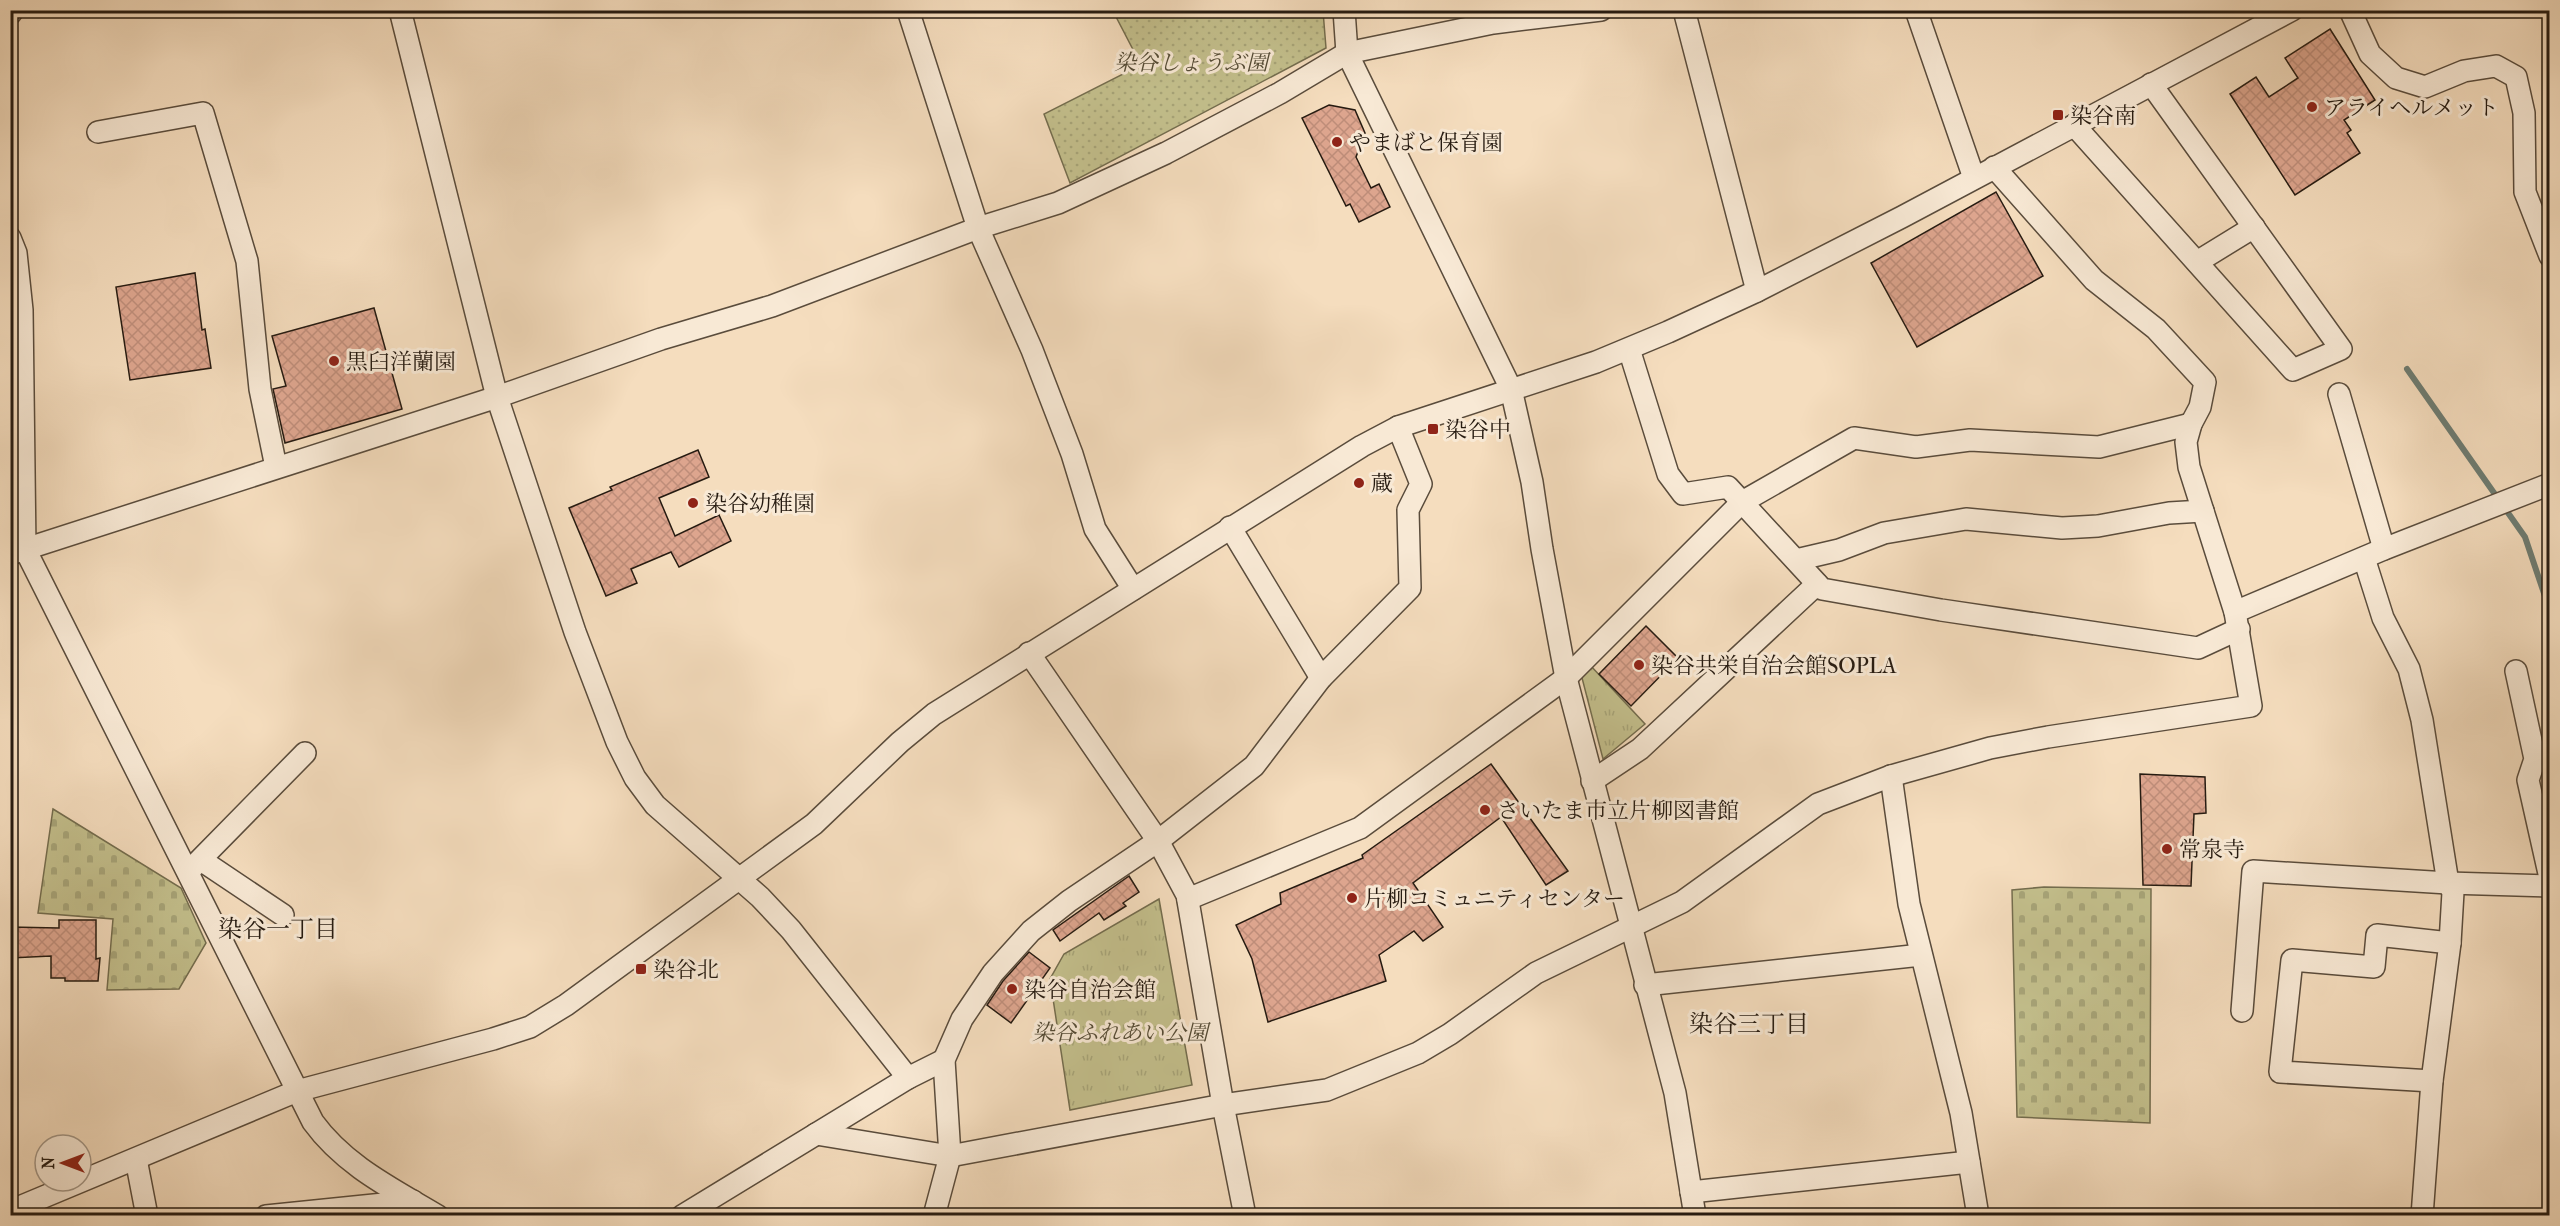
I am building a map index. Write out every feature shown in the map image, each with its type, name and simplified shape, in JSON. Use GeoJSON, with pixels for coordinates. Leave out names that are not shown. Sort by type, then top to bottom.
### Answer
{"type":"FeatureCollection","features":[{"type":"Feature","properties":{"kind":"street"},"geometry":{"type":"LineString","coordinates":[[399,10],[497,397],[575,632],[617,742],[635,778],[655,805],[759,897],[791,930],[908,1078]]}},
{"type":"Feature","properties":{"kind":"street"},"geometry":{"type":"LineString","coordinates":[[908,10],[978,228],[1036,360],[1072,454],[1095,529],[1133,589]]}},
{"type":"Feature","properties":{"kind":"street"},"geometry":{"type":"LineString","coordinates":[[1344,10],[1347,52],[1511,389],[1532,482],[1566,678],[1675,1093],[1695,1215]]}},
{"type":"Feature","properties":{"kind":"street"},"geometry":{"type":"LineString","coordinates":[[18,552],[497,397],[661,339],[772,306],[978,228],[1058,202],[1116,177],[1280,93],[1347,52],[1493,23],[1601,10]]}},
{"type":"Feature","properties":{"kind":"street"},"geometry":{"type":"LineString","coordinates":[[1684,10],[1756,291]]}},
{"type":"Feature","properties":{"kind":"street"},"geometry":{"type":"LineString","coordinates":[[1916,10],[1974,178]]}},
{"type":"Feature","properties":{"kind":"street"},"geometry":{"type":"LineString","coordinates":[[10,1211],[297,1091],[530,1027],[566,1005],[814,824],[900,742],[934,714],[1362,446],[1398,427],[1629,349],[1756,291],[2292,10]]}},
{"type":"Feature","properties":{"kind":"street"},"geometry":{"type":"LineString","coordinates":[[2350,10],[2370,54],[2396,78],[2425,87],[2464,71],[2496,66],[2516,77],[2524,113],[2525,192],[2550,256]]}},
{"type":"Feature","properties":{"kind":"street"},"geometry":{"type":"LineString","coordinates":[[2074,124],[2293,370],[2341,349],[2151,84]]}},
{"type":"Feature","properties":{"kind":"street"},"geometry":{"type":"LineString","coordinates":[[98,132],[203,113],[247,261],[260,388],[276,467]]}},
{"type":"Feature","properties":{"kind":"street"},"geometry":{"type":"LineString","coordinates":[[816,1134],[950,1156],[1222,1105],[1327,1090],[1418,1053],[1450,1034],[1536,973],[1682,902],[1818,804],[1891,777],[1990,748],[2251,706],[2237,621],[2189,466],[2186,442],[2191,424],[2200,406],[2205,382],[2156,329],[2094,280],[1994,167]]}},
{"type":"Feature","properties":{"kind":"street"},"geometry":{"type":"LineString","coordinates":[[2197,262],[2254,227]]}},
{"type":"Feature","properties":{"kind":"street"},"geometry":{"type":"LineString","coordinates":[[10,238],[16,253],[22,309],[18,552],[194,866],[313,1122],[344,1157],[367,1174],[438,1215]]}},
{"type":"Feature","properties":{"kind":"street"},"geometry":{"type":"LineString","coordinates":[[1629,349],[1668,474],[1683,494],[1728,487],[1822,589],[1941,610],[2198,648],[2237,621],[2364,558],[2550,484]]}},
{"type":"Feature","properties":{"kind":"street"},"geometry":{"type":"LineString","coordinates":[[2339,394],[2384,549]]}},
{"type":"Feature","properties":{"kind":"street"},"geometry":{"type":"LineString","coordinates":[[1188,899],[1360,828],[1566,678],[1742,502],[1854,438],[1916,447],[1970,440],[2098,447],[2191,424]]}},
{"type":"Feature","properties":{"kind":"street"},"geometry":{"type":"LineString","coordinates":[[934,1215],[950,1156],[944,1060],[962,1019],[993,973],[1031,931],[1069,901],[1158,841],[1254,766],[1321,678],[1410,588],[1408,510],[1421,484],[1398,427]]}},
{"type":"Feature","properties":{"kind":"street"},"geometry":{"type":"LineString","coordinates":[[1796,560],[1839,550],[1884,533],[1966,519],[2062,528],[2098,526],[2169,513],[2203,511]]}},
{"type":"Feature","properties":{"kind":"street"},"geometry":{"type":"LineString","coordinates":[[1230,527],[1321,678]]}},
{"type":"Feature","properties":{"kind":"street"},"geometry":{"type":"LineString","coordinates":[[2364,558],[2383,618],[2409,669],[2420,710],[2437,804],[2448,884],[2453,892],[2450,944],[2432,1081],[2422,1215]]}},
{"type":"Feature","properties":{"kind":"street"},"geometry":{"type":"LineString","coordinates":[[1592,781],[1640,748],[1817,584]]}},
{"type":"Feature","properties":{"kind":"street"},"geometry":{"type":"LineString","coordinates":[[1029,653],[1158,841],[1188,899],[1222,1105],[1245,1215]]}},
{"type":"Feature","properties":{"kind":"street"},"geometry":{"type":"LineString","coordinates":[[2516,671],[2535,759],[2528,780],[2550,878]]}},
{"type":"Feature","properties":{"kind":"street"},"geometry":{"type":"LineString","coordinates":[[194,866],[305,753]]}},
{"type":"Feature","properties":{"kind":"street"},"geometry":{"type":"LineString","coordinates":[[1891,777],[1909,904],[1961,1113],[1978,1215]]}},
{"type":"Feature","properties":{"kind":"street"},"geometry":{"type":"LineString","coordinates":[[194,866],[283,915]]}},
{"type":"Feature","properties":{"kind":"street"},"geometry":{"type":"LineString","coordinates":[[2242,1011],[2253,871],[2448,884],[2550,886]]}},
{"type":"Feature","properties":{"kind":"street"},"geometry":{"type":"LineString","coordinates":[[2432,1081],[2280,1072],[2292,960],[2373,967],[2377,935],[2450,944]]}},
{"type":"Feature","properties":{"kind":"street"},"geometry":{"type":"LineString","coordinates":[[1646,985],[1921,955]]}},
{"type":"Feature","properties":{"kind":"street"},"geometry":{"type":"LineString","coordinates":[[682,1215],[908,1078],[944,1060]]}},
{"type":"Feature","properties":{"kind":"street"},"geometry":{"type":"LineString","coordinates":[[136,1159],[147,1215]]}},
{"type":"Feature","properties":{"kind":"street"},"geometry":{"type":"LineString","coordinates":[[1691,1192],[1969,1162]]}},
{"type":"Feature","properties":{"kind":"street"},"geometry":{"type":"LineString","coordinates":[[266,1215],[413,1201]]}},
{"type":"Feature","properties":{"kind":"green space","name":"染谷しょうぶ園"},"geometry":{"type":"Polygon","coordinates":[[[1113,11],[1323,11],[1326,48],[1070,183],[1044,114],[1141,65],[1113,11]]]}},
{"type":"Feature","properties":{"kind":"green space"},"geometry":{"type":"Polygon","coordinates":[[[1590,665],[1645,724],[1603,759],[1581,674],[1590,665]]]}},
{"type":"Feature","properties":{"kind":"green space"},"geometry":{"type":"Polygon","coordinates":[[[53,809],[181,888],[206,943],[179,989],[107,990],[113,919],[38,913],[53,809]]]}},
{"type":"Feature","properties":{"kind":"green space"},"geometry":{"type":"Polygon","coordinates":[[[2044,887],[2151,889],[2150,1123],[2017,1117],[2012,890],[2044,887]]]}},
{"type":"Feature","properties":{"kind":"green space","name":"染谷ふれあい公園"},"geometry":{"type":"Polygon","coordinates":[[[1159,899],[1192,1085],[1070,1110],[1050,979],[1064,954],[1159,899]]]}},
{"type":"Feature","properties":{"kind":"building"},"geometry":{"type":"Polygon","coordinates":[[[2330,29],[2375,100],[2344,120],[2351,130],[2347,133],[2360,153],[2295,195],[2230,94],[2256,77],[2269,97],[2298,78],[2285,58],[2330,29]]]}},
{"type":"Feature","properties":{"kind":"building"},"geometry":{"type":"Polygon","coordinates":[[[1329,105],[1355,110],[1365,133],[1356,157],[1371,188],[1379,184],[1390,207],[1359,222],[1350,204],[1346,206],[1302,118],[1329,105]]]}},
{"type":"Feature","properties":{"kind":"building"},"geometry":{"type":"Polygon","coordinates":[[[1996,192],[2043,276],[1917,347],[1871,263],[1996,192]]]}},
{"type":"Feature","properties":{"kind":"building"},"geometry":{"type":"Polygon","coordinates":[[[195,273],[202,330],[205,329],[211,368],[130,380],[116,287],[195,273]]]}},
{"type":"Feature","properties":{"kind":"building","name":"黒臼洋蘭園"},"geometry":{"type":"Polygon","coordinates":[[[374,308],[402,409],[285,443],[273,389],[286,386],[272,336],[374,308]]]}},
{"type":"Feature","properties":{"kind":"building"},"geometry":{"type":"Polygon","coordinates":[[[698,450],[709,477],[659,498],[675,536],[719,515],[731,541],[679,567],[671,552],[631,569],[637,583],[606,596],[569,508],[612,490],[610,487],[698,450]]]}},
{"type":"Feature","properties":{"kind":"building"},"geometry":{"type":"Polygon","coordinates":[[[1646,626],[1678,658],[1631,706],[1599,674],[1646,626]]]}},
{"type":"Feature","properties":{"kind":"building","name":"片柳コミュニティセンター"},"geometry":{"type":"Polygon","coordinates":[[[1491,764],[1568,871],[1546,885],[1501,817],[1413,883],[1443,927],[1423,941],[1414,931],[1379,955],[1386,981],[1268,1022],[1252,959],[1236,925],[1281,904],[1280,893],[1363,858],[1362,855],[1491,764]]]}},
{"type":"Feature","properties":{"kind":"building","name":"常泉寺"},"geometry":{"type":"Polygon","coordinates":[[[2140,774],[2205,777],[2206,813],[2194,814],[2191,886],[2143,885],[2140,774]]]}},
{"type":"Feature","properties":{"kind":"building"},"geometry":{"type":"Polygon","coordinates":[[[1129,876],[1139,892],[1123,903],[1126,906],[1104,920],[1099,913],[1060,941],[1053,930],[1129,876]]]}},
{"type":"Feature","properties":{"kind":"building"},"geometry":{"type":"Polygon","coordinates":[[[59,920],[96,920],[96,959],[100,958],[98,981],[65,981],[65,978],[51,978],[51,956],[10,958],[10,927],[59,928],[59,920]]]}},
{"type":"Feature","properties":{"kind":"building"},"geometry":{"type":"Polygon","coordinates":[[[1029,952],[1050,968],[1011,1023],[987,1005],[1003,981],[1029,952]]]}},
{"type":"Feature","properties":{"kind":"waterway"},"geometry":{"type":"LineString","coordinates":[[2407,369],[2525,537],[2550,611]]}},
{"type":"Feature","properties":{"kind":"place","name":"アライヘルメット"},"geometry":{"type":"Point","coordinates":[2312,107]}},
{"type":"Feature","properties":{"kind":"place","name":"染谷南"},"geometry":{"type":"Point","coordinates":[2058,115]}},
{"type":"Feature","properties":{"kind":"place","name":"やまばと保育園"},"geometry":{"type":"Point","coordinates":[1337,142]}},
{"type":"Feature","properties":{"kind":"place","name":"黒臼洋蘭園"},"geometry":{"type":"Point","coordinates":[334,361]}},
{"type":"Feature","properties":{"kind":"place","name":"染谷中"},"geometry":{"type":"Point","coordinates":[1433,429]}},
{"type":"Feature","properties":{"kind":"place","name":"蔵"},"geometry":{"type":"Point","coordinates":[1359,483]}},
{"type":"Feature","properties":{"kind":"place","name":"染谷幼稚園"},"geometry":{"type":"Point","coordinates":[693,503]}},
{"type":"Feature","properties":{"kind":"place","name":"染谷共栄自治会館SOPLA"},"geometry":{"type":"Point","coordinates":[1639,665]}},
{"type":"Feature","properties":{"kind":"place","name":"さいたま市立片柳図書館"},"geometry":{"type":"Point","coordinates":[1485,810]}},
{"type":"Feature","properties":{"kind":"place","name":"常泉寺"},"geometry":{"type":"Point","coordinates":[2167,849]}},
{"type":"Feature","properties":{"kind":"place","name":"片柳コミュニティセンター"},"geometry":{"type":"Point","coordinates":[1352,898]}},
{"type":"Feature","properties":{"kind":"place","name":"染谷北"},"geometry":{"type":"Point","coordinates":[641,969]}},
{"type":"Feature","properties":{"kind":"place","name":"染谷自治会館"},"geometry":{"type":"Point","coordinates":[1012,989]}},
{"type":"Feature","properties":{"kind":"district","name":"染谷一丁目"},"geometry":{"type":"Point","coordinates":[278,929]}},
{"type":"Feature","properties":{"kind":"district","name":"染谷三丁目"},"geometry":{"type":"Point","coordinates":[1749,1024]}}]}
